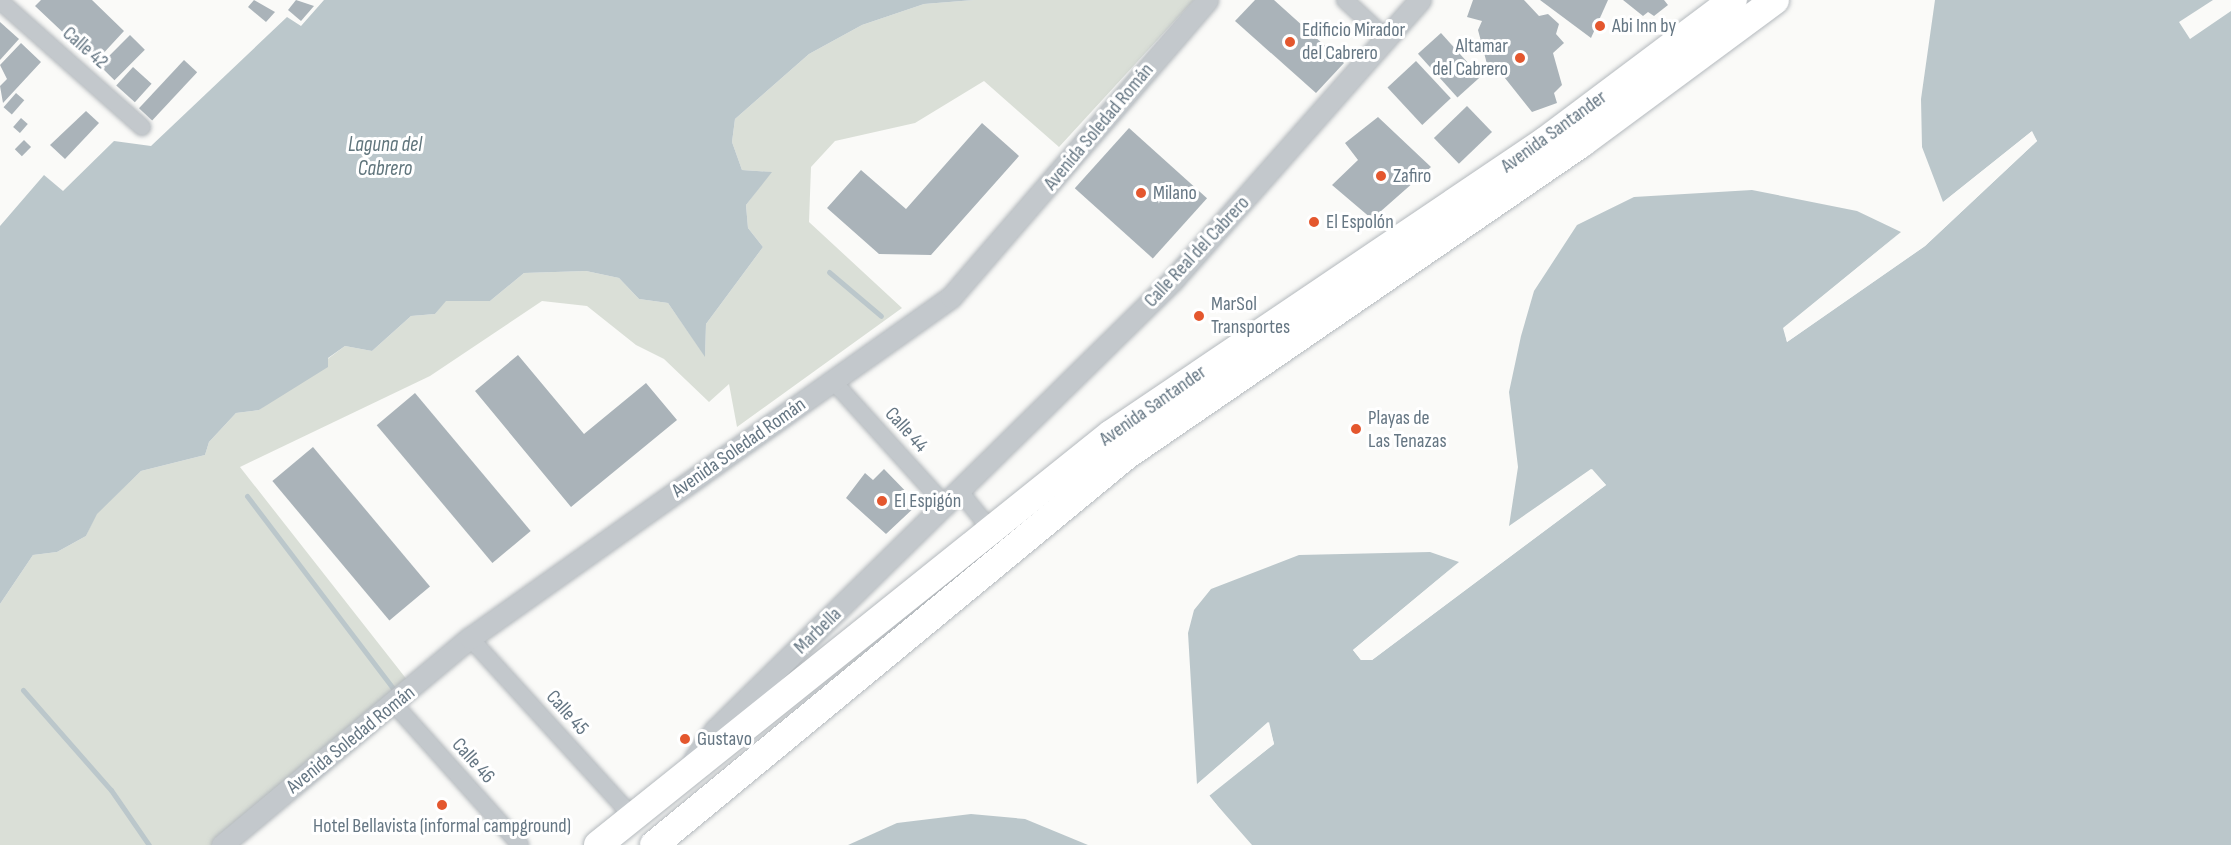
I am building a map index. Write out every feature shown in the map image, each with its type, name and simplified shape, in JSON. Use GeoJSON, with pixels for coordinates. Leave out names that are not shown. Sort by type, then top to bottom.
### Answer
{"type":"FeatureCollection","features":[{"type":"Feature","properties":{"kind":"highway","name":"Avenida Santander"},"geometry":{"type":"LineString","coordinates":[[598,845],[990,528],[1111,434],[1545,141],[1733,0]]}},
{"type":"Feature","properties":{"kind":"highway","name":"Avenida Santander"},"geometry":{"type":"LineString","coordinates":[[654,845],[1127,455],[1582,143],[1775,0]]}},
{"type":"Feature","properties":{"kind":"street","name":"Avenida Soledad Román"},"geometry":{"type":"LineString","coordinates":[[222,845],[395,705],[470,638],[951,297],[1207,0]]}},
{"type":"Feature","properties":{"kind":"street"},"geometry":{"type":"LineString","coordinates":[[1345,0],[1387,39]]}},
{"type":"Feature","properties":{"kind":"street","name":"Calle Real del Cabrero"},"geometry":{"type":"LineString","coordinates":[[954,500],[1172,281],[1420,0]]}},
{"type":"Feature","properties":{"kind":"street","name":"Calle 42"},"geometry":{"type":"LineString","coordinates":[[0,2],[142,127]]}},
{"type":"Feature","properties":{"kind":"street","name":"Calle 44"},"geometry":{"type":"LineString","coordinates":[[833,381],[954,500],[990,528],[1008,553]]}},
{"type":"Feature","properties":{"kind":"street","name":"Marbella"},"geometry":{"type":"LineString","coordinates":[[682,776],[715,730],[954,500]]}},
{"type":"Feature","properties":{"kind":"street","name":"Calle 45"},"geometry":{"type":"LineString","coordinates":[[470,638],[633,817]]}},
{"type":"Feature","properties":{"kind":"street","name":"Calle 46"},"geometry":{"type":"LineString","coordinates":[[395,705],[520,845]]}},
{"type":"Feature","properties":{"kind":"shaded area"},"geometry":{"type":"Polygon","coordinates":[[[974,0],[1194,0],[1059,147],[984,81],[915,123],[835,141],[811,167],[809,222],[902,308],[737,427],[729,384],[709,402],[664,359],[636,345],[587,306],[542,301],[430,376],[240,467],[408,681],[213,845],[0,845],[0,604],[33,555],[57,552],[86,536],[96,514],[141,471],[205,455],[209,442],[236,413],[259,410],[345,346],[372,351],[411,316],[435,314],[445,301],[490,301],[524,273],[586,271],[619,278],[639,299],[668,303],[705,356],[706,324],[763,247],[748,228],[746,205],[771,172],[742,170],[732,142],[735,119],[809,54],[862,25],[924,4],[974,0]]]}},
{"type":"Feature","properties":{"kind":"water","name":"Laguna del Cabrero"},"geometry":{"type":"Polygon","coordinates":[[[324,0],[974,0],[924,4],[862,25],[809,54],[735,119],[732,142],[742,170],[772,172],[746,205],[748,228],[763,247],[706,324],[705,357],[668,303],[639,299],[619,278],[586,271],[524,273],[490,301],[446,301],[435,314],[411,316],[372,351],[345,346],[328,358],[328,367],[259,410],[236,413],[209,442],[205,455],[141,471],[97,514],[86,536],[57,552],[33,555],[0,604],[0,226],[44,175],[63,191],[114,141],[151,146],[287,17],[301,26],[324,0]]]}},
{"type":"Feature","properties":{"kind":"water"},"geometry":{"type":"Polygon","coordinates":[[[1935,0],[2213,0],[2179,22],[2190,39],[2231,11],[2231,845],[1252,845],[1209,796],[1274,744],[1268,722],[1197,785],[1188,633],[1194,610],[1211,589],[1299,555],[1430,552],[1459,562],[1353,650],[1361,660],[1372,660],[1606,485],[1591,469],[1509,526],[1518,467],[1509,392],[1521,336],[1534,291],[1577,225],[1634,197],[1752,190],[1857,211],[1901,232],[1784,328],[1787,342],[1925,246],[2037,141],[2031,132],[1943,202],[1922,147],[1921,99],[1935,0]]]}},
{"type":"Feature","properties":{"kind":"water"},"geometry":{"type":"Polygon","coordinates":[[[971,814],[1025,819],[1088,845],[848,845],[897,823],[971,814]]]}},
{"type":"Feature","properties":{"kind":"pier"},"geometry":{"type":"Polygon","coordinates":[[[2032,131],[2037,141],[1925,246],[1787,342],[1783,328],[1901,232],[1787,329],[1789,337],[1923,244],[2033,141],[2031,136],[1945,205],[1941,204],[2032,131]]]}},
{"type":"Feature","properties":{"kind":"pier"},"geometry":{"type":"Polygon","coordinates":[[[1592,469],[1606,485],[1372,660],[1361,660],[1353,650],[1459,562],[1357,650],[1362,657],[1371,657],[1602,484],[1591,473],[1507,528],[1592,469]]]}},
{"type":"Feature","properties":{"kind":"pier"},"geometry":{"type":"Polygon","coordinates":[[[1269,722],[1274,744],[1209,795],[1248,845],[1206,795],[1271,743],[1267,727],[1199,787],[1194,781],[1197,784],[1269,722]]]}},
{"type":"Feature","properties":{"kind":"building"},"geometry":{"type":"Polygon","coordinates":[[[41,0],[92,0],[124,31],[99,58],[92,52],[88,56],[35,6],[41,0]]]}},
{"type":"Feature","properties":{"kind":"building"},"geometry":{"type":"Polygon","coordinates":[[[254,0],[275,12],[266,22],[248,7],[254,0]]]}},
{"type":"Feature","properties":{"kind":"building"},"geometry":{"type":"Polygon","coordinates":[[[296,0],[314,6],[301,21],[288,10],[296,0]]]}},
{"type":"Feature","properties":{"kind":"building","name":"Edificio Mirador del Cabrero"},"geometry":{"type":"Polygon","coordinates":[[[1255,0],[1274,0],[1344,63],[1316,93],[1235,21],[1255,0]]]}},
{"type":"Feature","properties":{"kind":"building","name":"Altamar del Cabrero"},"geometry":{"type":"Polygon","coordinates":[[[1473,0],[1524,0],[1539,16],[1548,14],[1559,24],[1556,34],[1564,43],[1553,53],[1562,85],[1554,93],[1557,103],[1532,112],[1493,63],[1487,64],[1478,30],[1482,21],[1467,17],[1473,0]]]}},
{"type":"Feature","properties":{"kind":"building"},"geometry":{"type":"Polygon","coordinates":[[[1540,0],[1608,0],[1591,38],[1540,0]]]}},
{"type":"Feature","properties":{"kind":"building"},"geometry":{"type":"Polygon","coordinates":[[[1623,0],[1664,0],[1668,5],[1654,16],[1648,12],[1643,16],[1623,0]]]}},
{"type":"Feature","properties":{"kind":"building"},"geometry":{"type":"Polygon","coordinates":[[[0,22],[19,39],[0,60],[0,22]]]}},
{"type":"Feature","properties":{"kind":"building"},"geometry":{"type":"Polygon","coordinates":[[[1441,33],[1480,77],[1457,98],[1418,54],[1441,33]]]}},
{"type":"Feature","properties":{"kind":"building"},"geometry":{"type":"Polygon","coordinates":[[[130,35],[145,50],[114,80],[100,65],[130,35]]]}},
{"type":"Feature","properties":{"kind":"building"},"geometry":{"type":"Polygon","coordinates":[[[21,43],[41,62],[3,103],[0,86],[7,79],[0,65],[21,43]]]}},
{"type":"Feature","properties":{"kind":"building"},"geometry":{"type":"Polygon","coordinates":[[[184,60],[197,72],[152,121],[139,108],[184,60]]]}},
{"type":"Feature","properties":{"kind":"building"},"geometry":{"type":"Polygon","coordinates":[[[1416,61],[1451,98],[1422,125],[1387,88],[1416,61]]]}},
{"type":"Feature","properties":{"kind":"building"},"geometry":{"type":"Polygon","coordinates":[[[133,67],[152,84],[135,102],[116,86],[133,67]]]}},
{"type":"Feature","properties":{"kind":"building"},"geometry":{"type":"Polygon","coordinates":[[[16,93],[24,100],[12,115],[4,107],[16,93]]]}},
{"type":"Feature","properties":{"kind":"building"},"geometry":{"type":"Polygon","coordinates":[[[1467,106],[1492,132],[1459,164],[1434,138],[1467,106]]]}},
{"type":"Feature","properties":{"kind":"building"},"geometry":{"type":"Polygon","coordinates":[[[86,111],[99,123],[65,159],[50,145],[86,111]]]}},
{"type":"Feature","properties":{"kind":"building","name":"Zafiro"},"geometry":{"type":"Polygon","coordinates":[[[1378,117],[1431,167],[1372,219],[1332,185],[1358,160],[1345,143],[1378,117]]]}},
{"type":"Feature","properties":{"kind":"building"},"geometry":{"type":"Polygon","coordinates":[[[21,118],[28,124],[20,133],[13,127],[21,118]]]}},
{"type":"Feature","properties":{"kind":"building"},"geometry":{"type":"Polygon","coordinates":[[[982,123],[1019,156],[931,255],[879,254],[827,208],[861,170],[906,209],[982,123]]]}},
{"type":"Feature","properties":{"kind":"building","name":"Milano"},"geometry":{"type":"Polygon","coordinates":[[[1129,128],[1207,198],[1153,258],[1075,188],[1129,128]]]}},
{"type":"Feature","properties":{"kind":"building"},"geometry":{"type":"Polygon","coordinates":[[[24,140],[31,147],[22,156],[15,149],[24,140]]]}},
{"type":"Feature","properties":{"kind":"building"},"geometry":{"type":"Polygon","coordinates":[[[518,355],[584,434],[646,383],[677,420],[571,507],[475,391],[518,355]]]}},
{"type":"Feature","properties":{"kind":"building"},"geometry":{"type":"Polygon","coordinates":[[[415,393],[531,531],[492,563],[377,425],[415,393]]]}},
{"type":"Feature","properties":{"kind":"building"},"geometry":{"type":"Polygon","coordinates":[[[313,447],[430,586],[389,620],[272,481],[313,447]]]}},
{"type":"Feature","properties":{"kind":"building","name":"El Espigón"},"geometry":{"type":"Polygon","coordinates":[[[884,469],[918,504],[886,534],[846,498],[865,473],[873,480],[884,469]]]}},
{"type":"Feature","properties":{"kind":"waterway"},"geometry":{"type":"LineString","coordinates":[[829,272],[881,316]]}},
{"type":"Feature","properties":{"kind":"waterway"},"geometry":{"type":"LineString","coordinates":[[247,496],[394,690]]}},
{"type":"Feature","properties":{"kind":"waterway"},"geometry":{"type":"LineString","coordinates":[[23,690],[111,790],[149,845]]}},
{"type":"Feature","properties":{"kind":"place","name":"Abi Inn by"},"geometry":{"type":"Point","coordinates":[1600,26]}},
{"type":"Feature","properties":{"kind":"place","name":"Edificio Mirador del Cabrero"},"geometry":{"type":"Point","coordinates":[1290,42]}},
{"type":"Feature","properties":{"kind":"place","name":"Altamar del Cabrero"},"geometry":{"type":"Point","coordinates":[1520,58]}},
{"type":"Feature","properties":{"kind":"place","name":"Zafiro"},"geometry":{"type":"Point","coordinates":[1381,176]}},
{"type":"Feature","properties":{"kind":"place","name":"Milano"},"geometry":{"type":"Point","coordinates":[1141,193]}},
{"type":"Feature","properties":{"kind":"place","name":"El Espolón"},"geometry":{"type":"Point","coordinates":[1314,222]}},
{"type":"Feature","properties":{"kind":"place","name":"MarSol Transportes"},"geometry":{"type":"Point","coordinates":[1199,316]}},
{"type":"Feature","properties":{"kind":"place","name":"Playas de Las Tenazas"},"geometry":{"type":"Point","coordinates":[1356,429]}},
{"type":"Feature","properties":{"kind":"place","name":"El Espigón"},"geometry":{"type":"Point","coordinates":[882,501]}},
{"type":"Feature","properties":{"kind":"place","name":"Gustavo"},"geometry":{"type":"Point","coordinates":[685,739]}},
{"type":"Feature","properties":{"kind":"place","name":"Hotel Bellavista (informal campground)"},"geometry":{"type":"Point","coordinates":[442,805]}}]}
